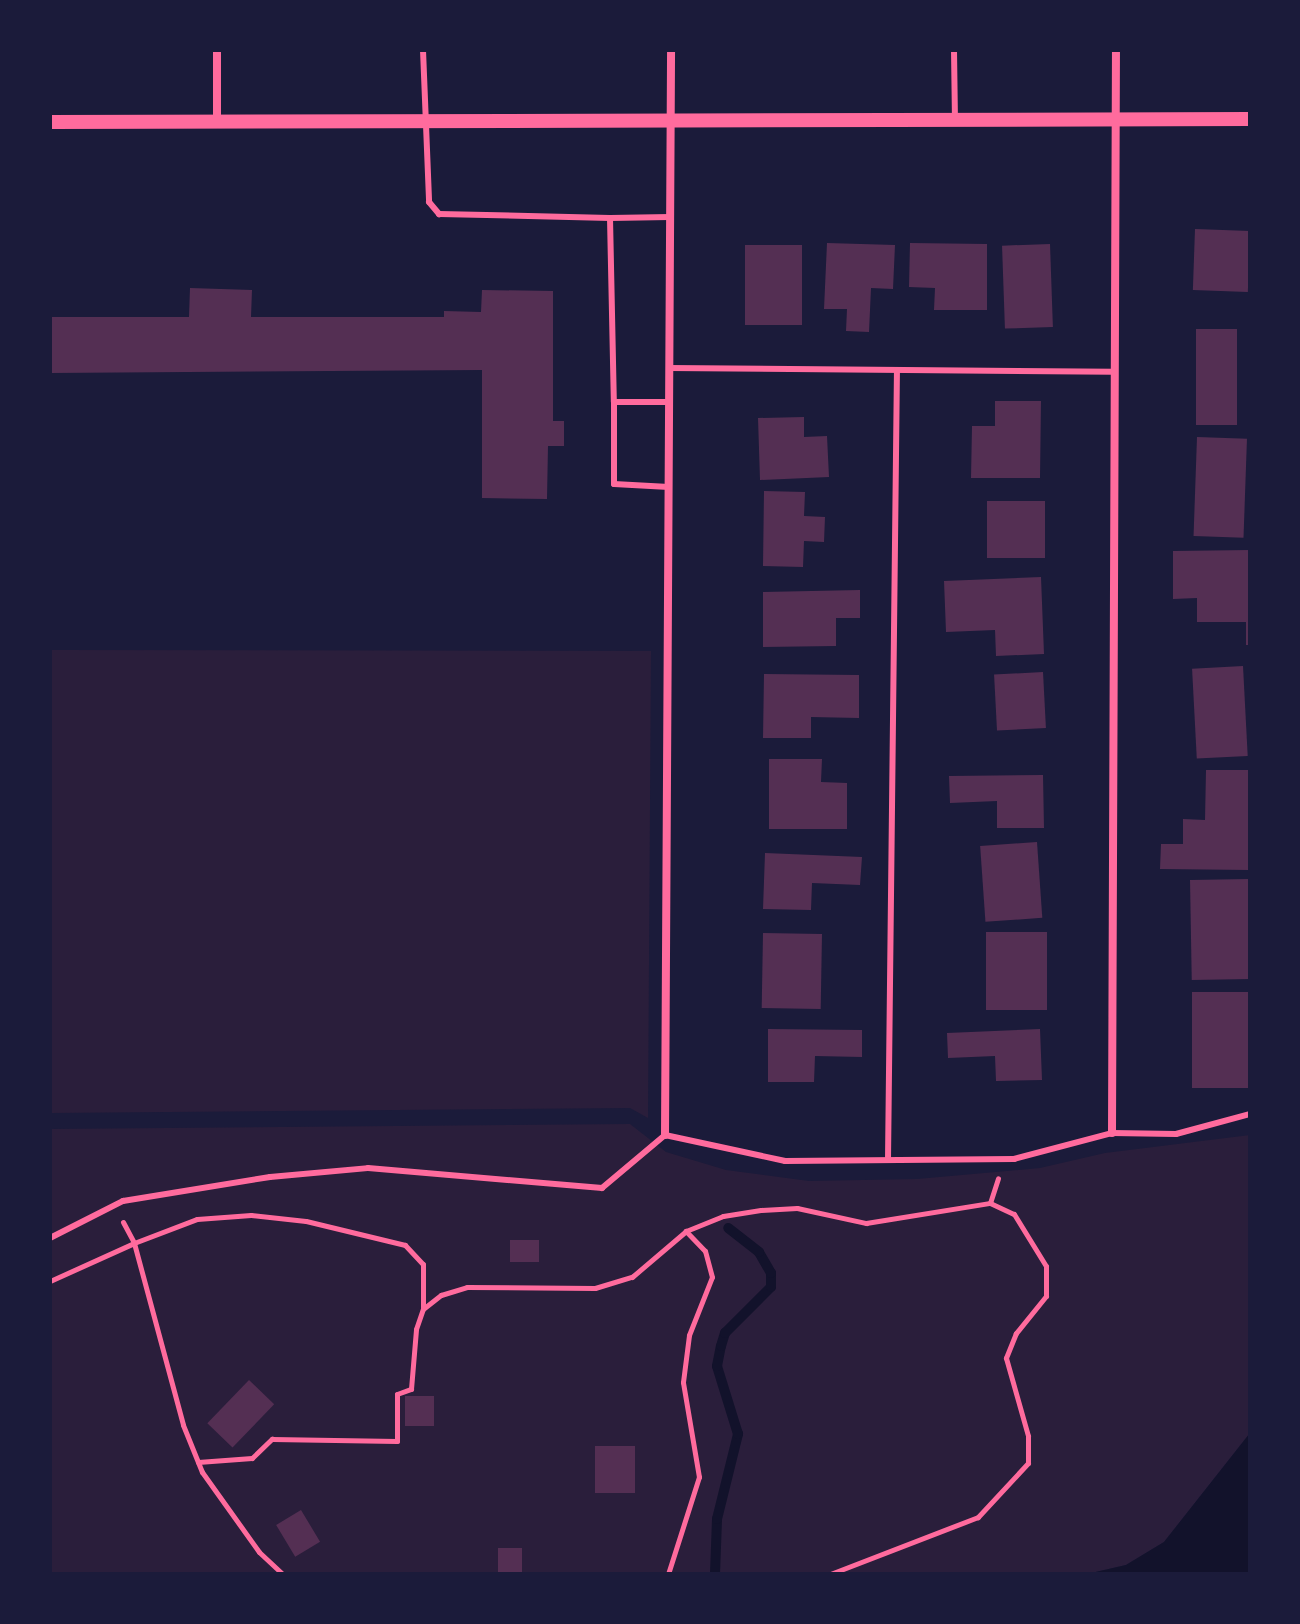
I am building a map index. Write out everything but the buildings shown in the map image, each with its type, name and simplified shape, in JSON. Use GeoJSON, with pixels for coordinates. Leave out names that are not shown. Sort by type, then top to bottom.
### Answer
{"type":"FeatureCollection","features":[{"type":"Feature","properties":{"kind":"street"},"geometry":{"type":"LineString","coordinates":[[217,50],[217,123]]}},
{"type":"Feature","properties":{"kind":"street"},"geometry":{"type":"LineString","coordinates":[[665,1135],[671,50]]}},
{"type":"Feature","properties":{"kind":"street"},"geometry":{"type":"LineString","coordinates":[[1112,1133],[1116,50]]}},
{"type":"Feature","properties":{"kind":"street"},"geometry":{"type":"LineString","coordinates":[[50,122],[1250,119]]}},
{"type":"Feature","properties":{"kind":"lane"},"geometry":{"type":"LineString","coordinates":[[423,50],[424,181],[429,202],[439,214],[670,217]]}},
{"type":"Feature","properties":{"kind":"lane"},"geometry":{"type":"LineString","coordinates":[[954,50],[955,120]]}},
{"type":"Feature","properties":{"kind":"lane"},"geometry":{"type":"LineString","coordinates":[[610,218],[614,484],[669,487]]}},
{"type":"Feature","properties":{"kind":"lane"},"geometry":{"type":"LineString","coordinates":[[669,368],[1113,372]]}},
{"type":"Feature","properties":{"kind":"lane"},"geometry":{"type":"LineString","coordinates":[[888,1160],[897,370]]}},
{"type":"Feature","properties":{"kind":"lane"},"geometry":{"type":"LineString","coordinates":[[614,402],[669,402]]}},
{"type":"Feature","properties":{"kind":"lane"},"geometry":{"type":"LineString","coordinates":[[50,1238],[123,1201],[270,1177],[368,1168],[602,1188],[665,1135],[785,1161],[1014,1159],[1112,1133],[1176,1134],[1250,1114]]}},
{"type":"Feature","properties":{"kind":"path"},"geometry":{"type":"LineString","coordinates":[[423,1309],[441,1295],[467,1287],[595,1288],[632,1277],[686,1231],[723,1216],[797,1208],[866,1223],[990,1203],[1014,1214],[1046,1266],[1046,1296],[1016,1333],[1006,1358],[1028,1436],[1028,1463],[978,1517],[830,1574]]}},
{"type":"Feature","properties":{"kind":"path"},"geometry":{"type":"LineString","coordinates":[[50,1281],[197,1219],[251,1215],[306,1221],[405,1245],[423,1264],[423,1309],[413,1352],[411,1389],[397,1394],[397,1441],[272,1439],[252,1458],[198,1462]]}},
{"type":"Feature","properties":{"kind":"path"},"geometry":{"type":"LineString","coordinates":[[668,1574],[699,1477],[683,1382],[689,1335],[712,1277],[705,1251],[686,1231]]}},
{"type":"Feature","properties":{"kind":"path"},"geometry":{"type":"LineString","coordinates":[[134,1243],[198,1462],[259,1552],[283,1574]]}},
{"type":"Feature","properties":{"kind":"shaded area"},"geometry":{"type":"Polygon","coordinates":[[[50,650],[651,651],[648,1118],[630,1108],[50,1113],[50,650]]]}},
{"type":"Feature","properties":{"kind":"shaded area"},"geometry":{"type":"Polygon","coordinates":[[[630,1124],[666,1152],[726,1170],[809,1181],[917,1179],[1040,1168],[1105,1153],[1250,1135],[1250,1433],[1164,1542],[1126,1565],[1087,1574],[50,1574],[50,1129],[630,1124]]]}},
{"type":"Feature","properties":{"kind":"shaded area"},"geometry":{"type":"Polygon","coordinates":[[[1250,1433],[1250,1574],[1087,1574],[1126,1565],[1164,1542],[1250,1433]]]}},
{"type":"Feature","properties":{"kind":"waterway"},"geometry":{"type":"LineString","coordinates":[[715,1574],[717,1519],[738,1434],[717,1366],[725,1333],[771,1287],[771,1273],[759,1252],[728,1228]]}}]}
